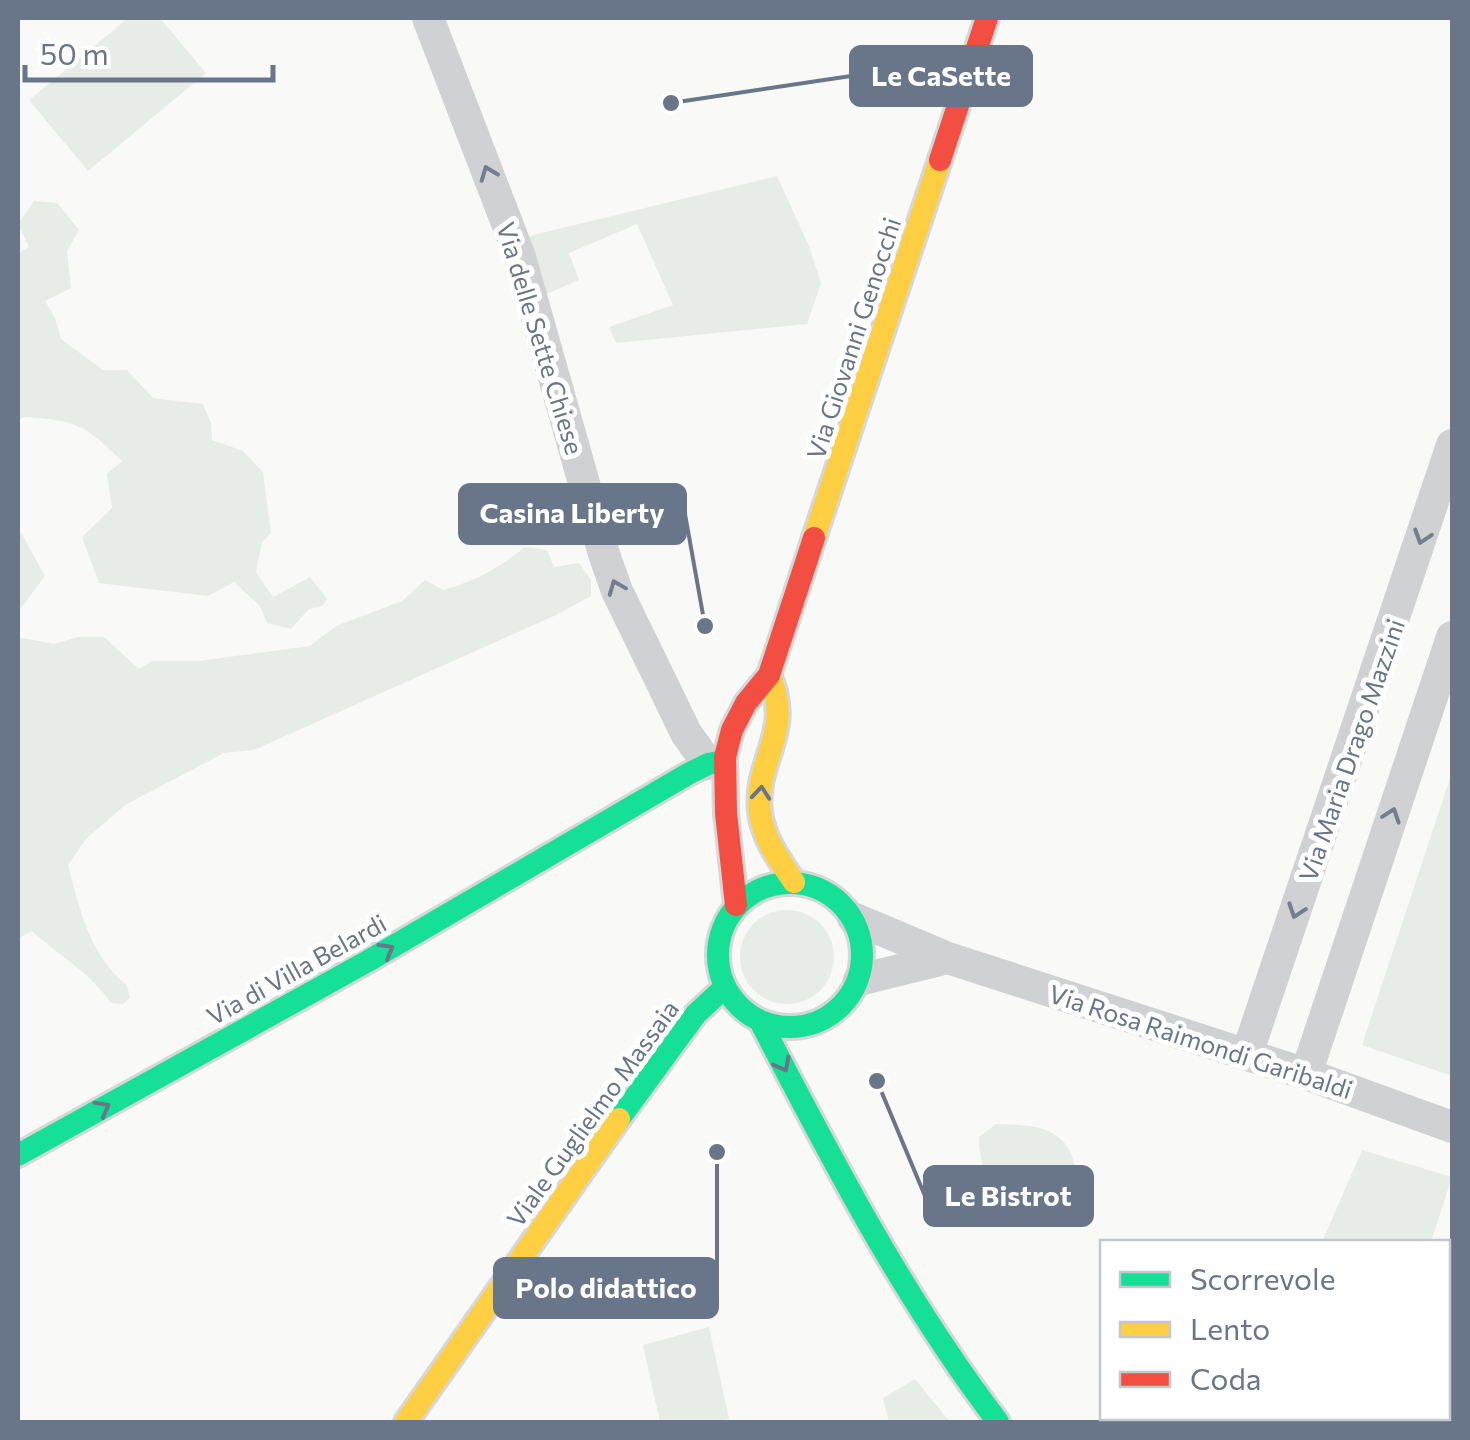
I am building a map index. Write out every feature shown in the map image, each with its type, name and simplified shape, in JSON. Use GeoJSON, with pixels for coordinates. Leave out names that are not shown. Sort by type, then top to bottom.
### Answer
{"type":"FeatureCollection","features":[{"type":"Feature","properties":{"kind":"street","name":"Via delle Sette Chiese"},"geometry":{"type":"LineString","coordinates":[[428,18],[520,257],[617,591],[686,733],[716,762]]}},
{"type":"Feature","properties":{"kind":"street","name":"Via Giovanni Genocchi"},"geometry":{"type":"LineString","coordinates":[[769,675],[987,18]]}},
{"type":"Feature","properties":{"kind":"street","name":"Via Maria Drago Mazzini"},"geometry":{"type":"LineString","coordinates":[[1247,1054],[1452,445]]}},
{"type":"Feature","properties":{"kind":"street"},"geometry":{"type":"LineString","coordinates":[[1306,1074],[1452,637]]}},
{"type":"Feature","properties":{"kind":"street"},"geometry":{"type":"LineString","coordinates":[[736,905],[735,872],[716,762],[750,695],[769,675],[778,696],[779,715],[762,779],[760,811],[775,852],[794,882]]}},
{"type":"Feature","properties":{"kind":"street","name":"Via di Villa Belardi"},"geometry":{"type":"LineString","coordinates":[[18,1155],[716,762]]}},
{"type":"Feature","properties":{"kind":"street"},"geometry":{"type":"LineString","coordinates":[[794,882],[825,893],[846,909],[853,918],[860,943],[859,980],[853,993],[830,1015],[792,1029],[760,1021],[743,1010],[724,988],[718,969],[718,940],[736,905],[761,890],[794,882]]}},
{"type":"Feature","properties":{"kind":"street","name":"Via Rosa Raimondi Garibaldi"},"geometry":{"type":"LineString","coordinates":[[853,918],[948,958],[1247,1054],[1452,1127]]}},
{"type":"Feature","properties":{"kind":"street"},"geometry":{"type":"LineString","coordinates":[[859,980],[948,958]]}},
{"type":"Feature","properties":{"kind":"street","name":"Viale Guglielmo Massaia"},"geometry":{"type":"LineString","coordinates":[[406,1422],[647,1079],[696,1014],[724,988]]}},
{"type":"Feature","properties":{"kind":"street"},"geometry":{"type":"LineString","coordinates":[[823,1048],[830,1015]]}},
{"type":"Feature","properties":{"kind":"street"},"geometry":{"type":"LineString","coordinates":[[760,1021],[907,1296],[998,1422]]}},
{"type":"Feature","properties":{"kind":"street"},"geometry":{"type":"LineString","coordinates":[[806,1108],[815,1077]]}},
{"type":"Feature","properties":{"kind":"shaded area"},"geometry":{"type":"Polygon","coordinates":[[[128,18],[160,18],[206,73],[88,171],[29,100],[128,18]]]}},
{"type":"Feature","properties":{"kind":"shaded area"},"geometry":{"type":"Polygon","coordinates":[[[777,176],[821,283],[807,324],[616,343],[609,327],[673,305],[637,224],[569,253],[579,280],[544,295],[529,236],[777,176]]]}},
{"type":"Feature","properties":{"kind":"shaded area"},"geometry":{"type":"Polygon","coordinates":[[[34,201],[57,203],[79,230],[67,251],[71,288],[45,301],[61,339],[103,370],[127,370],[153,398],[203,404],[211,423],[212,440],[243,451],[263,472],[271,533],[262,542],[256,572],[273,597],[310,577],[327,599],[322,606],[309,609],[291,629],[267,623],[260,606],[234,582],[208,596],[99,583],[82,537],[112,508],[107,474],[122,461],[79,427],[42,418],[24,417],[18,421],[18,253],[29,247],[18,224],[34,201]]]}},
{"type":"Feature","properties":{"kind":"shaded area"},"geometry":{"type":"Polygon","coordinates":[[[18,527],[45,576],[21,608],[18,608],[18,527]]]}},
{"type":"Feature","properties":{"kind":"shaded area"},"geometry":{"type":"Polygon","coordinates":[[[525,547],[547,550],[554,567],[579,563],[591,580],[591,596],[254,750],[224,753],[125,805],[86,839],[68,865],[95,946],[114,974],[127,985],[130,998],[123,1004],[111,1003],[84,973],[32,931],[18,939],[18,637],[54,644],[78,637],[104,637],[139,669],[152,661],[199,661],[310,646],[336,626],[402,601],[425,580],[443,590],[487,573],[525,547]]]}},
{"type":"Feature","properties":{"kind":"shaded area"},"geometry":{"type":"Polygon","coordinates":[[[1452,772],[1452,1076],[1362,1045],[1452,772]]]}},
{"type":"Feature","properties":{"kind":"shaded area"},"geometry":{"type":"Polygon","coordinates":[[[787,910],[805,913],[820,924],[831,939],[831,975],[820,990],[805,1001],[787,1004],[769,1001],[754,990],[743,975],[740,957],[743,939],[754,924],[769,913],[787,910]]]}},
{"type":"Feature","properties":{"kind":"shaded area"},"geometry":{"type":"Polygon","coordinates":[[[996,1124],[1043,1129],[1057,1136],[1070,1151],[1075,1169],[1073,1187],[1065,1204],[1053,1215],[1038,1221],[1021,1217],[993,1188],[982,1163],[979,1137],[996,1124]]]}},
{"type":"Feature","properties":{"kind":"shaded area"},"geometry":{"type":"Polygon","coordinates":[[[1362,1150],[1452,1177],[1432,1240],[1323,1240],[1362,1150]]]}},
{"type":"Feature","properties":{"kind":"shaded area"},"geometry":{"type":"Polygon","coordinates":[[[709,1327],[729,1419],[660,1422],[643,1345],[709,1327]]]}},
{"type":"Feature","properties":{"kind":"shaded area"},"geometry":{"type":"Polygon","coordinates":[[[915,1379],[950,1422],[889,1422],[883,1398],[915,1379]]]}},
{"type":"Feature","properties":{"kind":"traffic: fast"},"geometry":{"type":"LineString","coordinates":[[18,1155],[368,961],[688,774],[724,761]]}},
{"type":"Feature","properties":{"kind":"traffic: fast"},"geometry":{"type":"LineString","coordinates":[[790,883],[818,888],[841,904],[857,927],[862,955],[857,983],[841,1006],[818,1022],[790,1027],[762,1022],[739,1006],[723,983],[718,955],[723,927],[739,904],[762,888],[790,883]]}},
{"type":"Feature","properties":{"kind":"traffic: fast"},"geometry":{"type":"LineString","coordinates":[[619,1119],[696,1014],[724,988]]}},
{"type":"Feature","properties":{"kind":"traffic: fast"},"geometry":{"type":"LineString","coordinates":[[760,1021],[900,1277],[998,1422]]}},
{"type":"Feature","properties":{"kind":"traffic: slow"},"geometry":{"type":"LineString","coordinates":[[814,538],[940,160]]}},
{"type":"Feature","properties":{"kind":"traffic: slow"},"geometry":{"type":"LineString","coordinates":[[769,675],[778,713],[763,776],[760,812],[768,840],[794,882]]}},
{"type":"Feature","properties":{"kind":"traffic: slow"},"geometry":{"type":"LineString","coordinates":[[406,1422],[619,1119]]}},
{"type":"Feature","properties":{"kind":"traffic: jam"},"geometry":{"type":"LineString","coordinates":[[940,160],[987,18]]}},
{"type":"Feature","properties":{"kind":"traffic: jam"},"geometry":{"type":"LineString","coordinates":[[736,905],[726,813],[725,757],[732,730],[746,703],[769,675],[814,538]]}},
{"type":"Feature","properties":{"kind":"place","name":"Le CaSette"},"geometry":{"type":"Point","coordinates":[671,103]}},
{"type":"Feature","properties":{"kind":"place","name":"Casina Liberty"},"geometry":{"type":"Point","coordinates":[705,626]}},
{"type":"Feature","properties":{"kind":"place","name":"Le Bistrot"},"geometry":{"type":"Point","coordinates":[877,1081]}},
{"type":"Feature","properties":{"kind":"place","name":"Polo didattico"},"geometry":{"type":"Point","coordinates":[717,1152]}}]}
